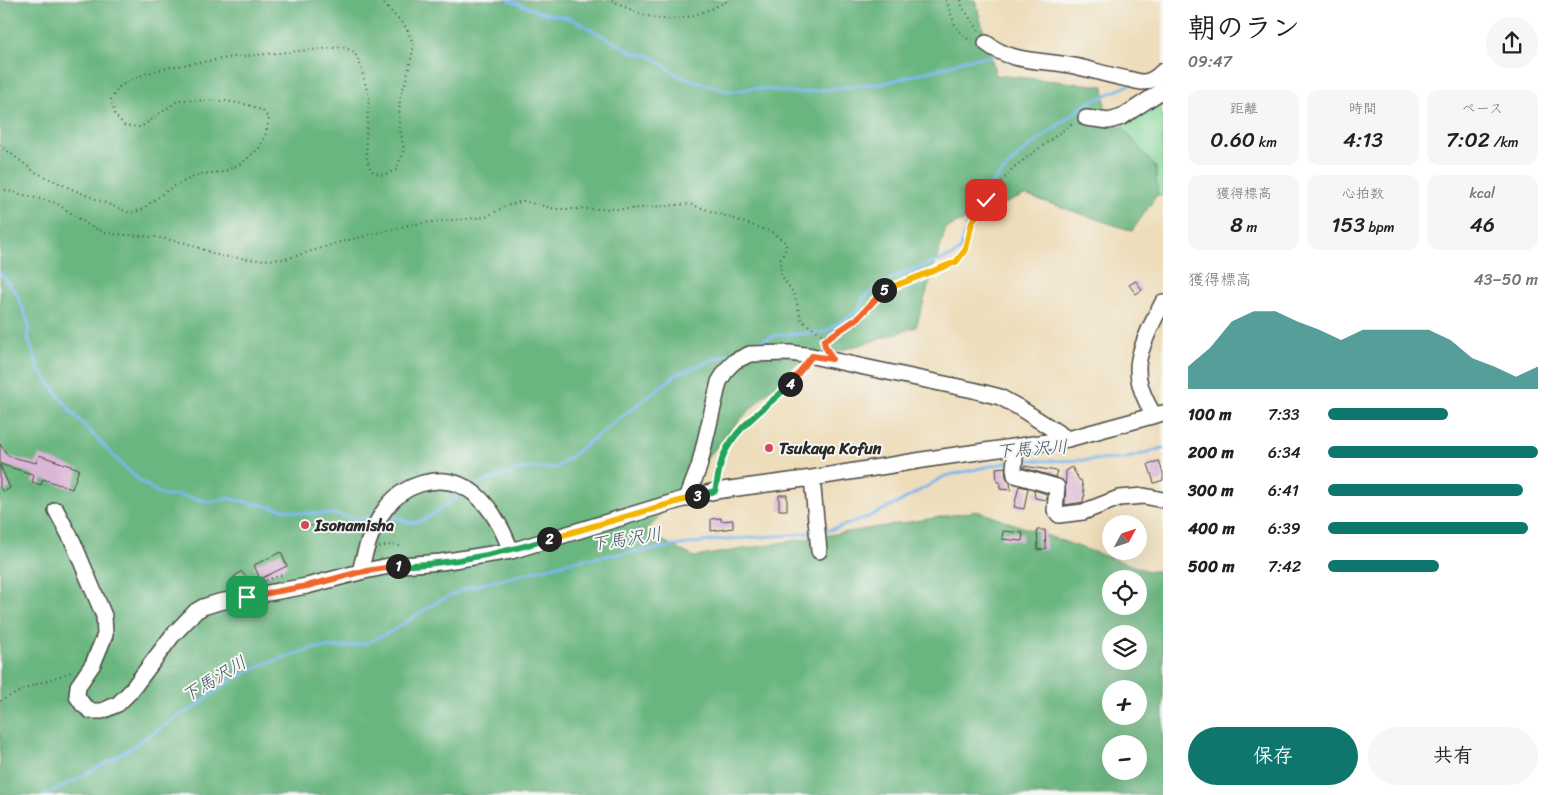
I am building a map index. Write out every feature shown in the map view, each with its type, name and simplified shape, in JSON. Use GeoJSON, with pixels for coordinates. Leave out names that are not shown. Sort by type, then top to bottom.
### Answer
{"type":"FeatureCollection","features":[{"type":"Feature","properties":{"kind":"street"},"geometry":{"type":"LineString","coordinates":[[986,43],[1008,56],[1078,67],[1096,73],[1144,82],[1153,79],[1163,70]]}},
{"type":"Feature","properties":{"kind":"street"},"geometry":{"type":"LineString","coordinates":[[1086,118],[1109,121],[1122,117],[1163,90]]}},
{"type":"Feature","properties":{"kind":"street"},"geometry":{"type":"LineString","coordinates":[[56,510],[76,549],[104,616],[105,635],[93,664],[78,686],[77,696],[83,705],[91,711],[102,711],[118,704],[130,692],[172,636],[196,611],[220,602],[307,586],[389,566],[441,562],[511,551],[715,491],[812,478],[1015,456],[1158,414],[1144,399],[1139,377],[1138,360],[1163,302]]}},
{"type":"Feature","properties":{"kind":"street"},"geometry":{"type":"LineString","coordinates":[[687,498],[700,467],[718,382],[735,361],[750,354],[790,353],[832,359],[973,390],[1000,398],[1018,407],[1068,439]]}},
{"type":"Feature","properties":{"kind":"street"},"geometry":{"type":"LineString","coordinates":[[1015,456],[1015,475],[1058,487],[1055,510],[1059,515],[1084,512],[1119,498],[1144,496],[1163,500]]}},
{"type":"Feature","properties":{"kind":"street"},"geometry":{"type":"LineString","coordinates":[[812,478],[818,538]]}},
{"type":"Feature","properties":{"kind":"street"},"geometry":{"type":"LineString","coordinates":[[360,572],[366,548],[386,508],[412,486],[433,480],[452,480],[465,486],[480,498],[503,530],[511,551]]}},
{"type":"Feature","properties":{"kind":"path"},"geometry":{"type":"LineString","coordinates":[[0,145],[35,172],[56,182],[116,208],[130,212],[141,210],[172,187],[200,174],[223,172],[242,162],[259,148],[266,134],[268,119],[264,112],[249,105],[226,101],[179,100],[141,127],[125,126],[115,115],[111,100],[120,86],[144,74],[171,67],[234,57],[342,47],[354,52],[360,64],[369,98],[366,138],[367,160],[371,171],[383,175],[396,170],[404,150],[400,124],[400,98],[406,82],[414,45],[406,27],[380,0]]}},
{"type":"Feature","properties":{"kind":"path"},"geometry":{"type":"LineString","coordinates":[[612,0],[628,9],[667,19],[700,12],[730,0]]}},
{"type":"Feature","properties":{"kind":"path"},"geometry":{"type":"LineString","coordinates":[[946,0],[955,25],[965,38],[986,43]]}},
{"type":"Feature","properties":{"kind":"path"},"geometry":{"type":"LineString","coordinates":[[961,0],[962,8],[986,43]]}},
{"type":"Feature","properties":{"kind":"path"},"geometry":{"type":"LineString","coordinates":[[832,359],[824,341],[858,318],[882,291],[956,262],[966,249],[972,222],[986,200],[1013,168],[1070,123],[1086,118]]}},
{"type":"Feature","properties":{"kind":"path"},"geometry":{"type":"LineString","coordinates":[[5,190],[56,203],[93,228],[112,234],[155,237],[186,243],[220,256],[258,260],[286,259],[406,225],[486,217],[505,206],[524,201],[555,209],[628,210],[690,204],[772,232],[786,243],[786,249],[780,260],[781,275],[794,294],[802,321],[828,338]]}},
{"type":"Feature","properties":{"kind":"path"},"geometry":{"type":"LineString","coordinates":[[715,491],[724,455],[735,437],[752,417],[796,379],[812,356]]}},
{"type":"Feature","properties":{"kind":"path"},"geometry":{"type":"LineString","coordinates":[[311,526],[347,524],[354,526],[366,548],[390,545],[400,546]]}},
{"type":"Feature","properties":{"kind":"path"},"geometry":{"type":"LineString","coordinates":[[0,701],[34,685],[93,664]]}},
{"type":"Feature","properties":{"kind":"green space"},"geometry":{"type":"Polygon","coordinates":[[[0,0],[975,0],[996,75],[1104,86],[1105,112],[1123,128],[1156,168],[1157,195],[1132,231],[1025,195],[946,228],[916,327],[797,363],[734,426],[646,532],[694,557],[977,511],[1102,555],[1102,560],[1117,560],[1145,570],[1102,570],[1102,615],[1147,615],[1147,571],[1163,571],[1163,795],[0,795],[0,0]]]}},
{"type":"Feature","properties":{"kind":"green space"},"geometry":{"type":"Polygon","coordinates":[[[1161,98],[1161,114],[1163,119],[1163,196],[1157,195],[1156,168],[1123,128],[1124,119],[1161,98]]]}},
{"type":"Feature","properties":{"kind":"building"},"geometry":{"type":"Polygon","coordinates":[[[1136,281],[1142,290],[1136,294],[1129,285],[1136,281]]]}},
{"type":"Feature","properties":{"kind":"building"},"geometry":{"type":"Polygon","coordinates":[[[0,444],[8,456],[36,463],[39,455],[79,469],[72,489],[43,479],[41,485],[32,482],[34,476],[32,474],[0,464],[0,444]]]}},
{"type":"Feature","properties":{"kind":"building"},"geometry":{"type":"Polygon","coordinates":[[[1159,461],[1163,480],[1154,483],[1148,464],[1159,461]]]}},
{"type":"Feature","properties":{"kind":"building"},"geometry":{"type":"Polygon","coordinates":[[[0,465],[10,488],[4,492],[0,488],[0,465]]]}},
{"type":"Feature","properties":{"kind":"building"},"geometry":{"type":"Polygon","coordinates":[[[1024,466],[1057,471],[1055,477],[1024,468],[1024,466]]]}},
{"type":"Feature","properties":{"kind":"building"},"geometry":{"type":"Polygon","coordinates":[[[1005,467],[1006,477],[1010,483],[1011,490],[1000,489],[1000,482],[997,482],[996,468],[1005,467]]]}},
{"type":"Feature","properties":{"kind":"building"},"geometry":{"type":"Polygon","coordinates":[[[1072,467],[1079,480],[1081,480],[1085,496],[1083,502],[1065,505],[1066,471],[1072,467]]]}},
{"type":"Feature","properties":{"kind":"building"},"geometry":{"type":"Polygon","coordinates":[[[1019,486],[1028,488],[1024,509],[1014,507],[1019,486]]]}},
{"type":"Feature","properties":{"kind":"building"},"geometry":{"type":"Polygon","coordinates":[[[1034,490],[1047,494],[1046,500],[1035,498],[1034,490]]]}},
{"type":"Feature","properties":{"kind":"building"},"geometry":{"type":"Polygon","coordinates":[[[779,495],[787,495],[787,510],[779,510],[779,495]]]}},
{"type":"Feature","properties":{"kind":"building"},"geometry":{"type":"Polygon","coordinates":[[[721,518],[721,521],[733,520],[733,528],[711,531],[711,519],[721,518]]]}},
{"type":"Feature","properties":{"kind":"building"},"geometry":{"type":"Polygon","coordinates":[[[1037,530],[1045,530],[1046,549],[1038,550],[1037,530]]]}},
{"type":"Feature","properties":{"kind":"building"},"geometry":{"type":"Polygon","coordinates":[[[1003,531],[1023,533],[1022,541],[1002,539],[1003,531]]]}},
{"type":"Feature","properties":{"kind":"building"},"geometry":{"type":"Polygon","coordinates":[[[281,552],[287,566],[260,579],[254,565],[281,552]]]}},
{"type":"Feature","properties":{"kind":"building"},"geometry":{"type":"Polygon","coordinates":[[[241,571],[249,580],[237,589],[230,581],[241,571]]]}},
{"type":"Feature","properties":{"kind":"waterway"},"geometry":{"type":"LineString","coordinates":[[509,0],[540,12],[572,19],[632,52],[652,57],[679,76],[729,91],[753,88],[799,93],[881,84],[949,66],[964,60],[993,56]]}},
{"type":"Feature","properties":{"kind":"waterway"},"geometry":{"type":"LineString","coordinates":[[477,484],[526,468],[556,468],[677,374],[777,335],[825,332],[859,310],[863,299],[874,288],[898,275],[952,256],[960,250],[969,218],[976,204],[994,181],[1020,154],[1086,104],[1129,85]]}},
{"type":"Feature","properties":{"kind":"waterway"},"geometry":{"type":"LineString","coordinates":[[0,273],[17,294],[29,324],[28,338],[39,369],[70,410],[122,465],[144,484],[164,496],[177,495],[211,502],[227,498],[301,513],[334,514],[359,519],[372,517]]}},
{"type":"Feature","properties":{"kind":"waterway","name":"下馬沢川"},"geometry":{"type":"LineString","coordinates":[[1020,460],[1124,459],[1163,448]]}},
{"type":"Feature","properties":{"kind":"waterway","name":"下馬沢川"},"geometry":{"type":"LineString","coordinates":[[822,531],[868,517],[898,503],[945,476],[1009,462]]}},
{"type":"Feature","properties":{"kind":"waterway"},"geometry":{"type":"LineString","coordinates":[[390,516],[414,523],[426,519],[462,494]]}},
{"type":"Feature","properties":{"kind":"waterway","name":"下馬沢川"},"geometry":{"type":"LineString","coordinates":[[43,795],[64,786],[115,758],[245,673],[267,663],[315,648],[344,647],[367,643],[392,631],[437,602],[467,588],[579,560],[716,540],[813,532]]}},
{"type":"Feature","properties":{"kind":"place","name":"Tsukaya Kofun"},"geometry":{"type":"Point","coordinates":[769,448]}},
{"type":"Feature","properties":{"kind":"place","name":"Isonamisha"},"geometry":{"type":"Point","coordinates":[305,525]}},
{"type":"Feature","properties":{"kind":"route"},"geometry":{"type":"LineString","coordinates":[[247,597],[307,586],[389,566],[441,562],[511,551],[715,491],[724,455],[735,437],[752,417],[796,379],[812,356],[832,359],[824,341],[858,318],[882,291],[956,262],[966,249],[972,222],[986,200]]}}]}
